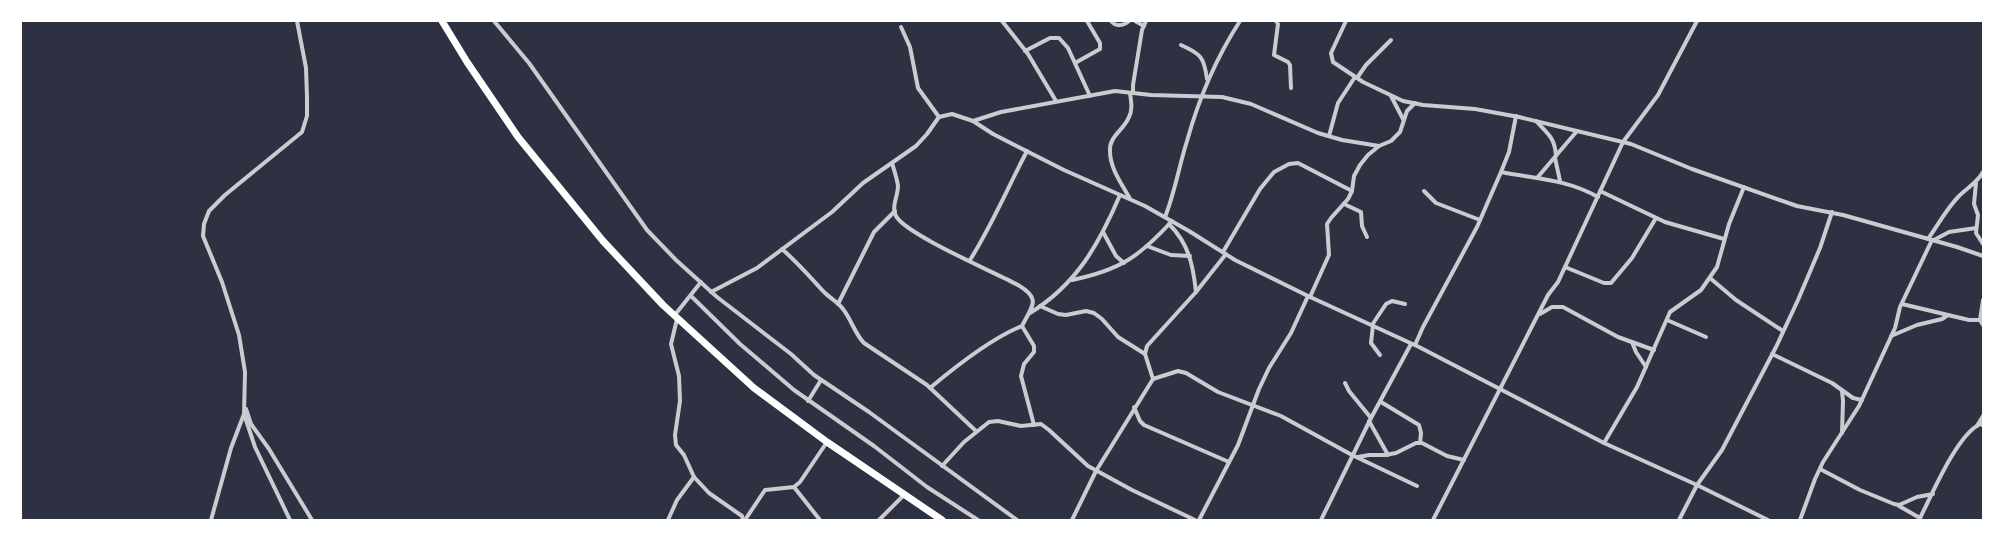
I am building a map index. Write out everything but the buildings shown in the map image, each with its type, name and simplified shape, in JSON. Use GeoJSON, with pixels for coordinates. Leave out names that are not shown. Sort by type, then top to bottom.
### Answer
{"type":"FeatureCollection","features":[{"type":"Feature","properties":{"kind":"highway"},"geometry":{"type":"LineString","coordinates":[[442,21],[467,62],[518,138],[603,241],[676,318],[754,388],[827,442],[942,520]]}},
{"type":"Feature","properties":{"kind":"street"},"geometry":{"type":"LineString","coordinates":[[290,520],[255,448],[244,414],[245,372],[239,335],[222,282],[203,236],[204,224],[209,211],[225,195],[302,132],[307,116],[306,68],[297,21]]}},
{"type":"Feature","properties":{"kind":"street"},"geometry":{"type":"LineString","coordinates":[[494,21],[529,63],[647,230],[676,260],[711,292],[821,380],[869,412],[1017,520]]}},
{"type":"Feature","properties":{"kind":"street"},"geometry":{"type":"LineString","coordinates":[[1002,21],[1025,51],[1056,101]]}},
{"type":"Feature","properties":{"kind":"street"},"geometry":{"type":"LineString","coordinates":[[1075,62],[1100,49],[1100,43],[1087,21]]}},
{"type":"Feature","properties":{"kind":"street"},"geometry":{"type":"LineString","coordinates":[[1111,21],[1117,25],[1122,25],[1129,21]]}},
{"type":"Feature","properties":{"kind":"street"},"geometry":{"type":"LineString","coordinates":[[1131,200],[1114,170],[1110,151],[1112,141],[1130,117],[1132,106],[1131,93],[1145,23],[1135,21]]}},
{"type":"Feature","properties":{"kind":"street"},"geometry":{"type":"LineString","coordinates":[[1165,217],[1179,173],[1186,141],[1207,79],[1216,60],[1240,21]]}},
{"type":"Feature","properties":{"kind":"street"},"geometry":{"type":"LineString","coordinates":[[1276,21],[1278,24],[1274,55],[1288,62],[1290,65],[1291,88]]}},
{"type":"Feature","properties":{"kind":"street"},"geometry":{"type":"LineString","coordinates":[[1346,21],[1334,45],[1330,58],[1337,66],[1356,78],[1391,96],[1415,103],[1474,109],[1516,116],[1624,142],[1797,206],[1832,212],[1983,256]]}},
{"type":"Feature","properties":{"kind":"street"},"geometry":{"type":"LineString","coordinates":[[1433,520],[1499,390],[1540,315],[1548,295],[1558,282],[1624,142],[1658,95],[1697,21]]}},
{"type":"Feature","properties":{"kind":"street"},"geometry":{"type":"LineString","coordinates":[[901,27],[910,47],[918,88],[939,117]]}},
{"type":"Feature","properties":{"kind":"street"},"geometry":{"type":"LineString","coordinates":[[1025,51],[1045,40],[1057,37],[1068,48],[1090,96]]}},
{"type":"Feature","properties":{"kind":"street"},"geometry":{"type":"LineString","coordinates":[[1329,136],[1338,103],[1366,65],[1391,40]]}},
{"type":"Feature","properties":{"kind":"street"},"geometry":{"type":"LineString","coordinates":[[1181,45],[1202,56],[1207,79]]}},
{"type":"Feature","properties":{"kind":"street"},"geometry":{"type":"LineString","coordinates":[[973,120],[1001,112],[1115,91],[1222,97],[1251,104],[1329,136],[1342,140],[1379,146]]}},
{"type":"Feature","properties":{"kind":"street"},"geometry":{"type":"LineString","coordinates":[[1391,96],[1403,119]]}},
{"type":"Feature","properties":{"kind":"street"},"geometry":{"type":"LineString","coordinates":[[1199,520],[1238,445],[1269,368],[1291,332],[1329,255],[1327,224],[1344,204],[1352,191],[1354,176],[1360,165],[1379,146],[1392,141],[1400,132],[1403,119],[1407,111],[1415,103]]}},
{"type":"Feature","properties":{"kind":"street"},"geometry":{"type":"LineString","coordinates":[[711,292],[757,268],[832,212],[863,183],[916,146],[939,117],[952,114],[973,120],[993,134],[1165,217],[1179,234],[1190,256],[1196,292]]}},
{"type":"Feature","properties":{"kind":"street"},"geometry":{"type":"LineString","coordinates":[[1321,520],[1355,456],[1370,419],[1423,327],[1480,220],[1509,152],[1516,116]]}},
{"type":"Feature","properties":{"kind":"street"},"geometry":{"type":"LineString","coordinates":[[1536,121],[1551,136],[1555,143],[1555,158],[1560,181]]}},
{"type":"Feature","properties":{"kind":"street"},"geometry":{"type":"LineString","coordinates":[[1537,178],[1577,131]]}},
{"type":"Feature","properties":{"kind":"street"},"geometry":{"type":"LineString","coordinates":[[970,260],[990,227],[1006,190],[1027,151]]}},
{"type":"Feature","properties":{"kind":"street"},"geometry":{"type":"LineString","coordinates":[[892,163],[898,188],[895,211],[896,216],[907,226],[939,246],[970,260],[1028,291],[1034,304],[1022,326],[1012,330],[970,357],[930,388]]}},
{"type":"Feature","properties":{"kind":"street"},"geometry":{"type":"LineString","coordinates":[[1153,379],[1145,354],[1147,346],[1196,292],[1224,253],[1260,190],[1274,172],[1280,167],[1298,163],[1352,191]]}},
{"type":"Feature","properties":{"kind":"street"},"geometry":{"type":"LineString","coordinates":[[1501,172],[1560,181],[1585,190],[1598,197]]}},
{"type":"Feature","properties":{"kind":"street"},"geometry":{"type":"LineString","coordinates":[[1800,520],[1820,469],[1862,400],[1891,336],[1902,304],[1931,240],[1952,204],[1959,195],[1976,183],[1983,172]]}},
{"type":"Feature","properties":{"kind":"street"},"geometry":{"type":"LineString","coordinates":[[1976,183],[1974,204],[1978,215],[1976,233],[1983,244]]}},
{"type":"Feature","properties":{"kind":"street"},"geometry":{"type":"LineString","coordinates":[[1604,443],[1623,413],[1654,350],[1670,312],[1701,290],[1710,278],[1716,267],[1724,240],[1744,187]]}},
{"type":"Feature","properties":{"kind":"street"},"geometry":{"type":"LineString","coordinates":[[1424,191],[1436,203],[1480,220]]}},
{"type":"Feature","properties":{"kind":"street"},"geometry":{"type":"LineString","coordinates":[[1600,191],[1656,218],[1724,240]]}},
{"type":"Feature","properties":{"kind":"street"},"geometry":{"type":"LineString","coordinates":[[1029,313],[1040,306],[1071,280],[1080,269],[1103,232],[1120,195]]}},
{"type":"Feature","properties":{"kind":"street"},"geometry":{"type":"LineString","coordinates":[[1344,204],[1361,212],[1362,226],[1367,237]]}},
{"type":"Feature","properties":{"kind":"street"},"geometry":{"type":"LineString","coordinates":[[838,304],[874,232],[895,211]]}},
{"type":"Feature","properties":{"kind":"street"},"geometry":{"type":"LineString","coordinates":[[1679,520],[1697,485],[1722,450],[1772,354],[1820,248],[1832,212]]}},
{"type":"Feature","properties":{"kind":"street"},"geometry":{"type":"LineString","coordinates":[[1565,267],[1604,283],[1611,283],[1632,258],[1656,218]]}},
{"type":"Feature","properties":{"kind":"street"},"geometry":{"type":"LineString","coordinates":[[1171,223],[1224,253],[1309,296],[1413,344],[1499,390],[1604,443],[1697,485],[1768,520]]}},
{"type":"Feature","properties":{"kind":"street"},"geometry":{"type":"LineString","coordinates":[[1071,280],[1104,273],[1124,263],[1147,246],[1171,223]]}},
{"type":"Feature","properties":{"kind":"street"},"geometry":{"type":"LineString","coordinates":[[1931,240],[1949,232],[1976,228]]}},
{"type":"Feature","properties":{"kind":"street"},"geometry":{"type":"LineString","coordinates":[[1103,232],[1116,256],[1124,263]]}},
{"type":"Feature","properties":{"kind":"street"},"geometry":{"type":"LineString","coordinates":[[1147,246],[1171,255],[1190,256]]}},
{"type":"Feature","properties":{"kind":"street"},"geometry":{"type":"LineString","coordinates":[[782,249],[803,267],[825,293],[838,304],[849,317],[859,338],[864,343],[930,388],[976,431]]}},
{"type":"Feature","properties":{"kind":"street"},"geometry":{"type":"LineString","coordinates":[[1710,278],[1736,300],[1783,331]]}},
{"type":"Feature","properties":{"kind":"street"},"geometry":{"type":"LineString","coordinates":[[701,282],[676,318],[671,344],[679,376],[680,401],[675,435],[676,445],[684,456],[694,477],[709,493],[742,516],[744,520],[765,490],[770,488],[794,487],[804,476],[827,442]]}},
{"type":"Feature","properties":{"kind":"street"},"geometry":{"type":"LineString","coordinates":[[691,296],[740,344],[808,401],[874,446],[927,487],[978,520]]}},
{"type":"Feature","properties":{"kind":"street"},"geometry":{"type":"LineString","coordinates":[[1983,300],[1981,319],[1983,325]]}},
{"type":"Feature","properties":{"kind":"street"},"geometry":{"type":"LineString","coordinates":[[1380,354],[1371,343],[1372,325],[1386,304],[1392,301],[1405,304]]}},
{"type":"Feature","properties":{"kind":"street"},"geometry":{"type":"LineString","coordinates":[[1902,304],[1969,320],[1981,319]]}},
{"type":"Feature","properties":{"kind":"street"},"geometry":{"type":"LineString","coordinates":[[1040,306],[1058,314],[1086,311],[1094,313],[1102,319],[1118,337],[1145,354]]}},
{"type":"Feature","properties":{"kind":"street"},"geometry":{"type":"LineString","coordinates":[[1540,315],[1552,307],[1563,307],[1598,327],[1654,350]]}},
{"type":"Feature","properties":{"kind":"street"},"geometry":{"type":"LineString","coordinates":[[1891,336],[1917,325],[1942,319],[1948,315]]}},
{"type":"Feature","properties":{"kind":"street"},"geometry":{"type":"LineString","coordinates":[[1667,320],[1706,337]]}},
{"type":"Feature","properties":{"kind":"street"},"geometry":{"type":"LineString","coordinates":[[1022,326],[1034,346],[1034,352],[1024,364],[1021,376],[1034,425]]}},
{"type":"Feature","properties":{"kind":"street"},"geometry":{"type":"LineString","coordinates":[[1632,342],[1636,352],[1646,367]]}},
{"type":"Feature","properties":{"kind":"street"},"geometry":{"type":"LineString","coordinates":[[1772,354],[1832,383],[1853,398],[1862,400]]}},
{"type":"Feature","properties":{"kind":"street"},"geometry":{"type":"LineString","coordinates":[[1072,520],[1096,471],[1134,407],[1153,379],[1178,371],[1186,373],[1218,392],[1281,416],[1355,456],[1418,486]]}},
{"type":"Feature","properties":{"kind":"street"},"geometry":{"type":"LineString","coordinates":[[808,401],[821,380]]}},
{"type":"Feature","properties":{"kind":"street"},"geometry":{"type":"LineString","coordinates":[[1345,383],[1349,391],[1370,419],[1388,455]]}},
{"type":"Feature","properties":{"kind":"street"},"geometry":{"type":"LineString","coordinates":[[1842,391],[1844,401],[1842,434]]}},
{"type":"Feature","properties":{"kind":"street"},"geometry":{"type":"LineString","coordinates":[[1381,402],[1419,425],[1422,433],[1420,443]]}},
{"type":"Feature","properties":{"kind":"street"},"geometry":{"type":"LineString","coordinates":[[244,405],[251,424],[269,449],[312,520]]}},
{"type":"Feature","properties":{"kind":"street"},"geometry":{"type":"LineString","coordinates":[[1134,407],[1140,421],[1144,425],[1229,462]]}},
{"type":"Feature","properties":{"kind":"street"},"geometry":{"type":"LineString","coordinates":[[211,520],[231,448],[244,414]]}},
{"type":"Feature","properties":{"kind":"street"},"geometry":{"type":"LineString","coordinates":[[1820,469],[1860,490],[1908,510],[1920,519],[1955,450],[1983,416]]}},
{"type":"Feature","properties":{"kind":"street"},"geometry":{"type":"LineString","coordinates":[[942,466],[964,442],[988,422],[998,421],[1021,426],[1041,424],[1050,430],[1088,466],[1096,471],[1195,520]]}},
{"type":"Feature","properties":{"kind":"street"},"geometry":{"type":"LineString","coordinates":[[1976,426],[1983,425]]}},
{"type":"Feature","properties":{"kind":"street"},"geometry":{"type":"LineString","coordinates":[[1355,456],[1388,455],[1420,443],[1447,456],[1464,460]]}},
{"type":"Feature","properties":{"kind":"street"},"geometry":{"type":"LineString","coordinates":[[668,520],[677,500],[694,477]]}},
{"type":"Feature","properties":{"kind":"street"},"geometry":{"type":"LineString","coordinates":[[794,487],[820,520]]}},
{"type":"Feature","properties":{"kind":"street"},"geometry":{"type":"LineString","coordinates":[[1896,505],[1917,497],[1933,494]]}},
{"type":"Feature","properties":{"kind":"street"},"geometry":{"type":"LineString","coordinates":[[879,520],[904,495]]}}]}
